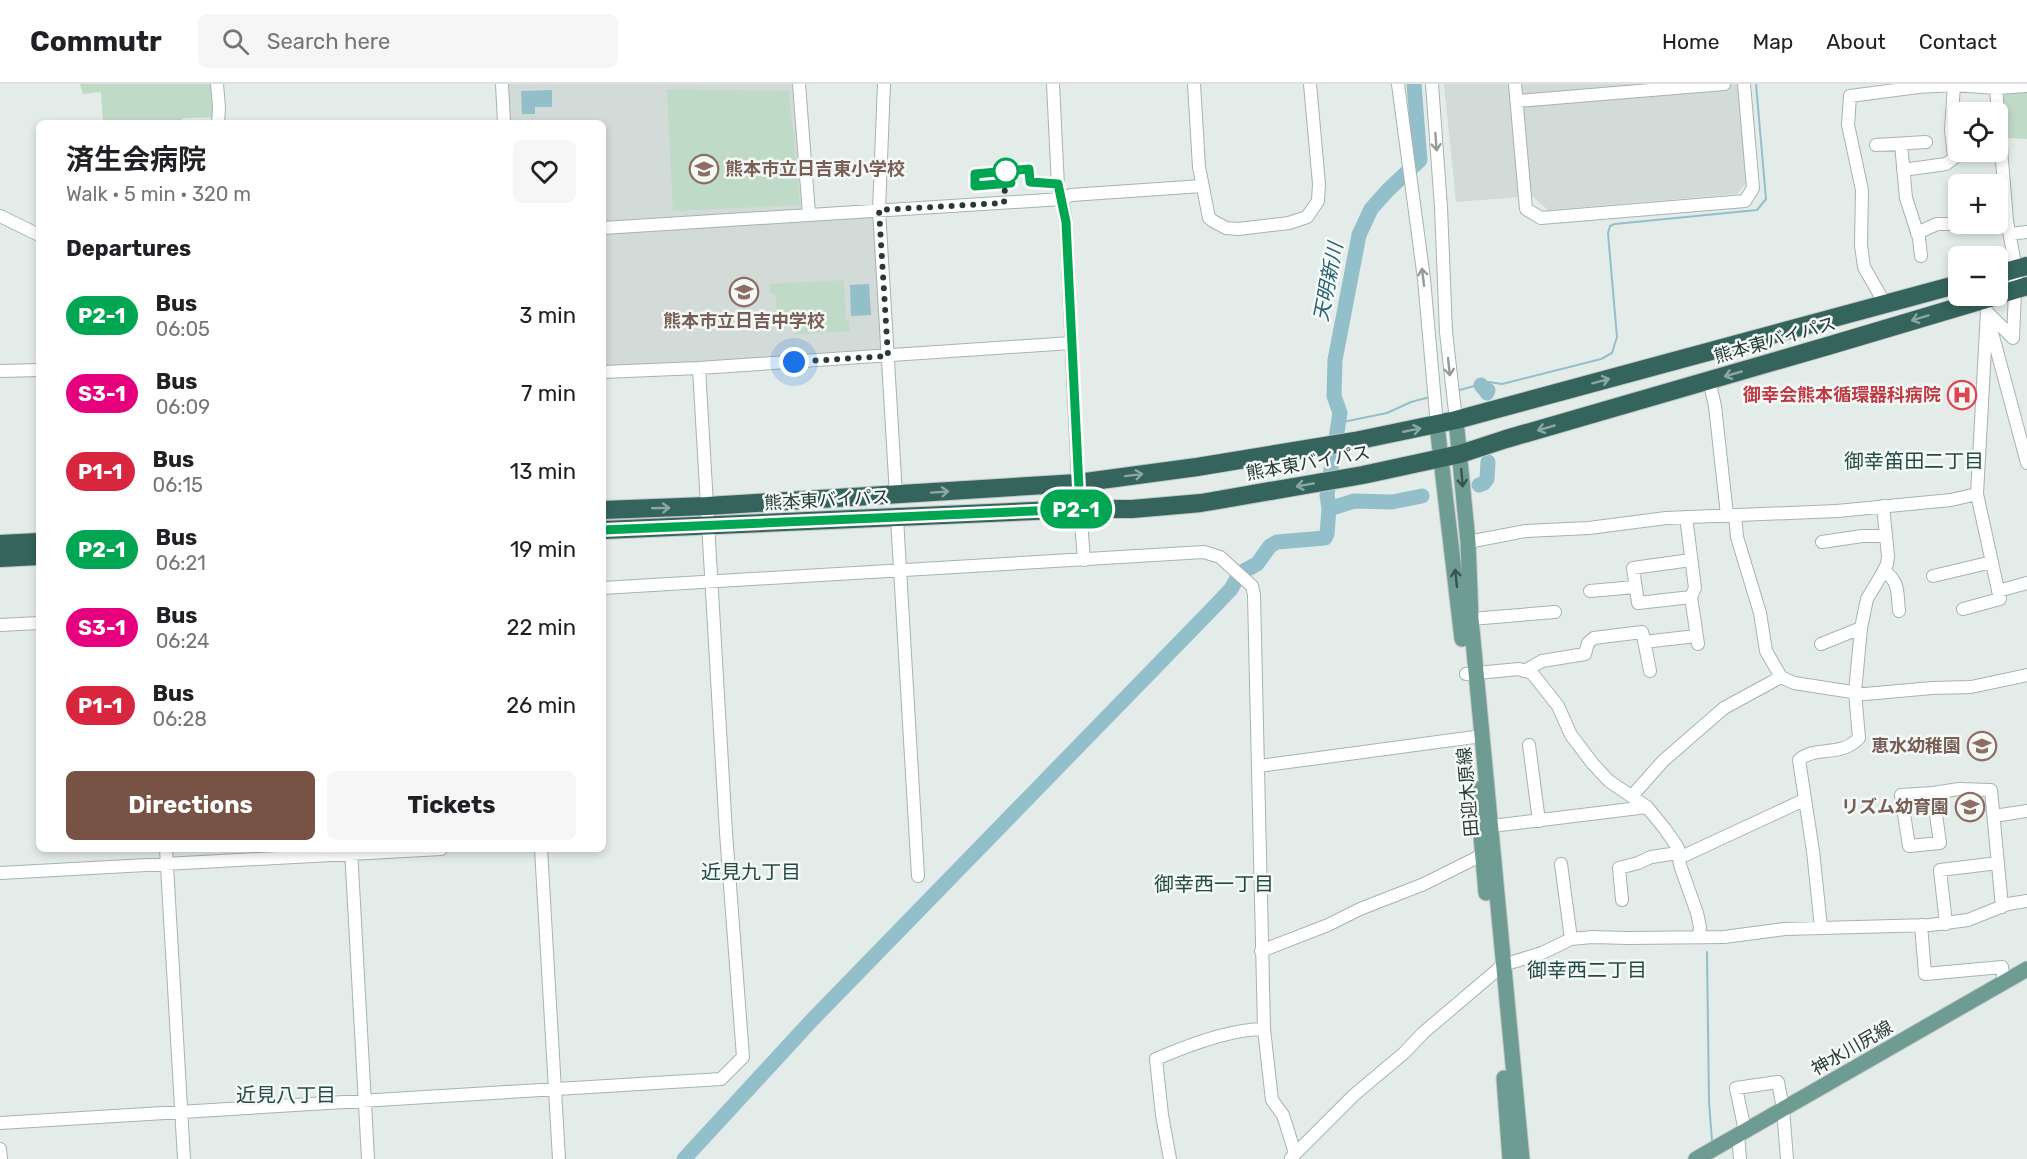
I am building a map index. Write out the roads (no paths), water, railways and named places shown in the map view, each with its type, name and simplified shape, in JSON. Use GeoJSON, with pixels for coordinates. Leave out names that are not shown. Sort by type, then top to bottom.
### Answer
{"type":"FeatureCollection","features":[{"type":"Feature","properties":{"kind":"highway","name":"熊本東バイパス"},"geometry":{"type":"LineString","coordinates":[[606,510],[707,506],[1078,483],[1197,467],[1355,441],[1437,425],[1948,287]]}},
{"type":"Feature","properties":{"kind":"highway","name":"熊本東バイパス"},"geometry":{"type":"LineString","coordinates":[[606,530],[1080,509],[1132,509],[1201,503],[1363,475],[1460,454],[2009,292]]}},
{"type":"Feature","properties":{"kind":"highway"},"geometry":{"type":"LineString","coordinates":[[0,533],[36,531]]}},
{"type":"Feature","properties":{"kind":"highway"},"geometry":{"type":"LineString","coordinates":[[0,544],[36,542]]}},
{"type":"Feature","properties":{"kind":"highway"},"geometry":{"type":"LineString","coordinates":[[0,558],[36,556]]}},
{"type":"Feature","properties":{"kind":"highway"},"geometry":{"type":"LineString","coordinates":[[0,566],[36,564]]}},
{"type":"Feature","properties":{"kind":"main road","name":"田迎木原線"},"geometry":{"type":"LineString","coordinates":[[1456,420],[1468,543],[1471,674]]}},
{"type":"Feature","properties":{"kind":"main road","name":"田迎木原線"},"geometry":{"type":"LineString","coordinates":[[1437,425],[1471,674],[1499,969],[1522,1159]]}},
{"type":"Feature","properties":{"kind":"main road","name":"田迎木原線"},"geometry":{"type":"LineString","coordinates":[[1499,969],[1510,1159]]}},
{"type":"Feature","properties":{"kind":"main road","name":"神水川尻線"},"geometry":{"type":"LineString","coordinates":[[1696,1159],[2027,969]]}},
{"type":"Feature","properties":{"kind":"street"},"geometry":{"type":"LineString","coordinates":[[217,84],[218,120]]}},
{"type":"Feature","properties":{"kind":"street"},"geometry":{"type":"LineString","coordinates":[[502,84],[504,120]]}},
{"type":"Feature","properties":{"kind":"street"},"geometry":{"type":"LineString","coordinates":[[799,84],[809,214]]}},
{"type":"Feature","properties":{"kind":"street"},"geometry":{"type":"LineString","coordinates":[[884,84],[879,210],[896,495]]}},
{"type":"Feature","properties":{"kind":"street"},"geometry":{"type":"LineString","coordinates":[[1053,84],[1058,186],[1066,222],[1078,483],[1084,560]]}},
{"type":"Feature","properties":{"kind":"street"},"geometry":{"type":"LineString","coordinates":[[1194,84],[1202,186],[1209,218],[1226,228],[1238,229],[1289,224],[1306,217],[1317,201],[1319,184],[1311,84]]}},
{"type":"Feature","properties":{"kind":"street"},"geometry":{"type":"LineString","coordinates":[[1398,84],[1430,335],[1437,425]]}},
{"type":"Feature","properties":{"kind":"street"},"geometry":{"type":"LineString","coordinates":[[1432,84],[1441,207],[1446,332],[1456,420]]}},
{"type":"Feature","properties":{"kind":"street"},"geometry":{"type":"LineString","coordinates":[[1515,84],[1526,209],[1541,218],[1745,201],[1753,188],[1744,84]]}},
{"type":"Feature","properties":{"kind":"street"},"geometry":{"type":"LineString","coordinates":[[1517,102],[1592,89],[1724,84]]}},
{"type":"Feature","properties":{"kind":"street"},"geometry":{"type":"LineString","coordinates":[[1903,170],[1946,164],[1954,158],[1951,130],[1954,85]]}},
{"type":"Feature","properties":{"kind":"street"},"geometry":{"type":"LineString","coordinates":[[1885,304],[1864,267],[1861,245],[1862,190],[1848,125],[1850,96],[1954,85],[1980,85],[1996,88],[2027,87]]}},
{"type":"Feature","properties":{"kind":"street"},"geometry":{"type":"LineString","coordinates":[[1996,88],[2000,174]]}},
{"type":"Feature","properties":{"kind":"street"},"geometry":{"type":"LineString","coordinates":[[1921,256],[1917,233],[1906,198],[1901,144],[1876,144],[1926,142]]}},
{"type":"Feature","properties":{"kind":"street"},"geometry":{"type":"LineString","coordinates":[[606,228],[1062,199],[1071,195],[1202,186]]}},
{"type":"Feature","properties":{"kind":"street"},"geometry":{"type":"LineString","coordinates":[[0,216],[36,234]]}},
{"type":"Feature","properties":{"kind":"street"},"geometry":{"type":"LineString","coordinates":[[1917,233],[1937,224],[1948,224]]}},
{"type":"Feature","properties":{"kind":"street"},"geometry":{"type":"LineString","coordinates":[[1987,312],[2013,338],[2009,292],[2014,270],[2008,231]]}},
{"type":"Feature","properties":{"kind":"street"},"geometry":{"type":"LineString","coordinates":[[2010,234],[2027,232]]}},
{"type":"Feature","properties":{"kind":"street"},"geometry":{"type":"LineString","coordinates":[[1987,312],[2027,464]]}},
{"type":"Feature","properties":{"kind":"street"},"geometry":{"type":"LineString","coordinates":[[1963,609],[2000,599],[1977,494],[1987,312]]}},
{"type":"Feature","properties":{"kind":"street"},"geometry":{"type":"LineString","coordinates":[[606,372],[699,368],[1071,343]]}},
{"type":"Feature","properties":{"kind":"street"},"geometry":{"type":"LineString","coordinates":[[0,1123],[721,1079],[742,1057],[699,368]]}},
{"type":"Feature","properties":{"kind":"street"},"geometry":{"type":"LineString","coordinates":[[0,371],[36,370]]}},
{"type":"Feature","properties":{"kind":"street"},"geometry":{"type":"LineString","coordinates":[[1709,380],[1731,515],[1760,613],[1766,651],[1781,677],[1794,683],[1865,693],[1971,687],[2027,675]]}},
{"type":"Feature","properties":{"kind":"street"},"geometry":{"type":"LineString","coordinates":[[1468,543],[1526,531],[1589,528],[1686,517],[1837,510],[1951,500],[1977,494]]}},
{"type":"Feature","properties":{"kind":"street"},"geometry":{"type":"LineString","coordinates":[[1821,927],[1813,851],[1799,760],[1805,754],[1844,749],[1852,746],[1859,738],[1856,692],[1862,628],[1867,599],[1884,571],[1888,556],[1883,506]]}},
{"type":"Feature","properties":{"kind":"street"},"geometry":{"type":"LineString","coordinates":[[1524,671],[1542,661],[1585,654],[1588,643],[1594,638],[1643,633],[1697,640],[1691,597],[1695,588],[1686,517]]}},
{"type":"Feature","properties":{"kind":"street"},"geometry":{"type":"LineString","coordinates":[[897,518],[918,876]]}},
{"type":"Feature","properties":{"kind":"street"},"geometry":{"type":"LineString","coordinates":[[1822,542],[1862,536],[1886,536]]}},
{"type":"Feature","properties":{"kind":"street"},"geometry":{"type":"LineString","coordinates":[[606,588],[1204,552],[1220,556],[1251,586],[1254,600],[1264,1029],[1272,1100],[1283,1115],[1293,1156]]}},
{"type":"Feature","properties":{"kind":"street"},"geometry":{"type":"LineString","coordinates":[[1691,560],[1634,568],[1638,603],[1691,597]]}},
{"type":"Feature","properties":{"kind":"street"},"geometry":{"type":"LineString","coordinates":[[1933,576],[1992,562]]}},
{"type":"Feature","properties":{"kind":"street"},"geometry":{"type":"LineString","coordinates":[[1884,571],[1893,577],[1896,583],[1899,611]]}},
{"type":"Feature","properties":{"kind":"street"},"geometry":{"type":"LineString","coordinates":[[1998,591],[2027,583]]}},
{"type":"Feature","properties":{"kind":"street"},"geometry":{"type":"LineString","coordinates":[[1590,591],[1635,587]]}},
{"type":"Feature","properties":{"kind":"street"},"geometry":{"type":"LineString","coordinates":[[1471,619],[1555,612]]}},
{"type":"Feature","properties":{"kind":"street"},"geometry":{"type":"LineString","coordinates":[[0,626],[36,623]]}},
{"type":"Feature","properties":{"kind":"street"},"geometry":{"type":"LineString","coordinates":[[1821,644],[1862,628]]}},
{"type":"Feature","properties":{"kind":"street"},"geometry":{"type":"LineString","coordinates":[[1643,633],[1650,671]]}},
{"type":"Feature","properties":{"kind":"street"},"geometry":{"type":"LineString","coordinates":[[1471,674],[1519,669],[1532,674],[1558,706],[1571,735],[1593,764],[1609,782],[1647,807],[1678,848],[1697,913],[1700,927],[1699,937]]}},
{"type":"Feature","properties":{"kind":"street"},"geometry":{"type":"LineString","coordinates":[[1632,796],[1663,761],[1724,708],[1781,677]]}},
{"type":"Feature","properties":{"kind":"street"},"geometry":{"type":"LineString","coordinates":[[1259,766],[1477,737]]}},
{"type":"Feature","properties":{"kind":"street"},"geometry":{"type":"LineString","coordinates":[[1530,745],[1539,821]]}},
{"type":"Feature","properties":{"kind":"street"},"geometry":{"type":"LineString","coordinates":[[1933,793],[1940,843],[1909,846],[1901,795],[1959,789],[1991,790],[2002,907]]}},
{"type":"Feature","properties":{"kind":"street"},"geometry":{"type":"LineString","coordinates":[[1622,900],[1619,868],[1651,857],[1679,855],[1804,800]]}},
{"type":"Feature","properties":{"kind":"street"},"geometry":{"type":"LineString","coordinates":[[1485,827],[1647,807]]}},
{"type":"Feature","properties":{"kind":"street"},"geometry":{"type":"LineString","coordinates":[[1994,816],[2027,811]]}},
{"type":"Feature","properties":{"kind":"street"},"geometry":{"type":"LineString","coordinates":[[166,852],[184,1159]]}},
{"type":"Feature","properties":{"kind":"street"},"geometry":{"type":"LineString","coordinates":[[0,873],[337,852]]}},
{"type":"Feature","properties":{"kind":"street"},"geometry":{"type":"LineString","coordinates":[[351,852],[368,1159]]}},
{"type":"Feature","properties":{"kind":"street"},"geometry":{"type":"LineString","coordinates":[[541,852],[559,1159]]}},
{"type":"Feature","properties":{"kind":"street"},"geometry":{"type":"LineString","coordinates":[[1261,951],[1424,884],[1487,853]]}},
{"type":"Feature","properties":{"kind":"street"},"geometry":{"type":"LineString","coordinates":[[1946,924],[1940,870],[1998,863]]}},
{"type":"Feature","properties":{"kind":"street"},"geometry":{"type":"LineString","coordinates":[[1561,864],[1571,939]]}},
{"type":"Feature","properties":{"kind":"street"},"geometry":{"type":"LineString","coordinates":[[1293,1156],[1354,1095],[1499,969],[1571,939],[1725,937],[1785,929],[1946,924],[1968,920],[2002,907],[2027,901]]}},
{"type":"Feature","properties":{"kind":"street"},"geometry":{"type":"LineString","coordinates":[[1921,925],[1925,974],[2002,967],[2003,976]]}},
{"type":"Feature","properties":{"kind":"street"},"geometry":{"type":"LineString","coordinates":[[1170,1159],[1156,1059],[1217,1038],[1251,1029],[1264,1029]]}},
{"type":"Feature","properties":{"kind":"street"},"geometry":{"type":"LineString","coordinates":[[1740,1159],[1742,1133],[1736,1088],[1778,1082],[1783,1109],[1787,1159]]}},
{"type":"Feature","properties":{"kind":"street"},"geometry":{"type":"LineString","coordinates":[[0,1149],[1,1159]]}},
{"type":"Feature","properties":{"kind":"water"},"geometry":{"type":"Polygon","coordinates":[[[552,90],[552,107],[535,107],[535,114],[522,114],[521,91],[552,90]]]}},
{"type":"Feature","properties":{"kind":"water"},"geometry":{"type":"Polygon","coordinates":[[[869,284],[871,315],[851,316],[850,285],[869,284]]]}},
{"type":"Feature","properties":{"kind":"waterway","name":"天明新川"},"geometry":{"type":"LineString","coordinates":[[1329,509],[1327,495],[1340,413],[1334,396],[1335,360],[1359,235],[1371,209],[1420,160],[1414,84]]}},
{"type":"Feature","properties":{"kind":"waterway"},"geometry":{"type":"LineString","coordinates":[[1456,391],[1489,382],[1502,384],[1601,359],[1612,353],[1617,337],[1608,233],[1610,226],[1757,210],[1766,199],[1756,84]]}},
{"type":"Feature","properties":{"kind":"waterway"},"geometry":{"type":"LineString","coordinates":[[1481,385],[1488,390],[1487,393]]}},
{"type":"Feature","properties":{"kind":"waterway"},"geometry":{"type":"LineString","coordinates":[[1338,423],[1387,413],[1411,402],[1430,397]]}},
{"type":"Feature","properties":{"kind":"waterway"},"geometry":{"type":"LineString","coordinates":[[1479,485],[1487,479],[1488,462]]}},
{"type":"Feature","properties":{"kind":"waterway"},"geometry":{"type":"LineString","coordinates":[[684,1159],[813,1019],[1214,607],[1231,589],[1240,573],[1257,564],[1270,546],[1277,542],[1325,538],[1329,509],[1354,501],[1392,502],[1422,496]]}},
{"type":"Feature","properties":{"kind":"waterway"},"geometry":{"type":"LineString","coordinates":[[1707,952],[1709,1102],[1712,1141]]}},
{"type":"Feature","properties":{"kind":"place","name":"熊本市立日吉東小学校"},"geometry":{"type":"Point","coordinates":[704,169]}},
{"type":"Feature","properties":{"kind":"place","name":"熊本市立日吉中学校"},"geometry":{"type":"Point","coordinates":[744,292]}},
{"type":"Feature","properties":{"kind":"place","name":"御幸会熊本循環器科病院"},"geometry":{"type":"Point","coordinates":[1962,395]}},
{"type":"Feature","properties":{"kind":"place","name":"恵水幼稚園"},"geometry":{"type":"Point","coordinates":[1982,746]}},
{"type":"Feature","properties":{"kind":"place","name":"リズム幼育園"},"geometry":{"type":"Point","coordinates":[1970,807]}},
{"type":"Feature","properties":{"kind":"district","name":"御幸笛田二丁目"},"geometry":{"type":"Point","coordinates":[1914,461]}},
{"type":"Feature","properties":{"kind":"district","name":"近見九丁目"},"geometry":{"type":"Point","coordinates":[751,872]}},
{"type":"Feature","properties":{"kind":"district","name":"御幸西一丁目"},"geometry":{"type":"Point","coordinates":[1214,884]}},
{"type":"Feature","properties":{"kind":"district","name":"御幸西二丁目"},"geometry":{"type":"Point","coordinates":[1587,970]}},
{"type":"Feature","properties":{"kind":"district","name":"近見八丁目"},"geometry":{"type":"Point","coordinates":[286,1095]}}]}
